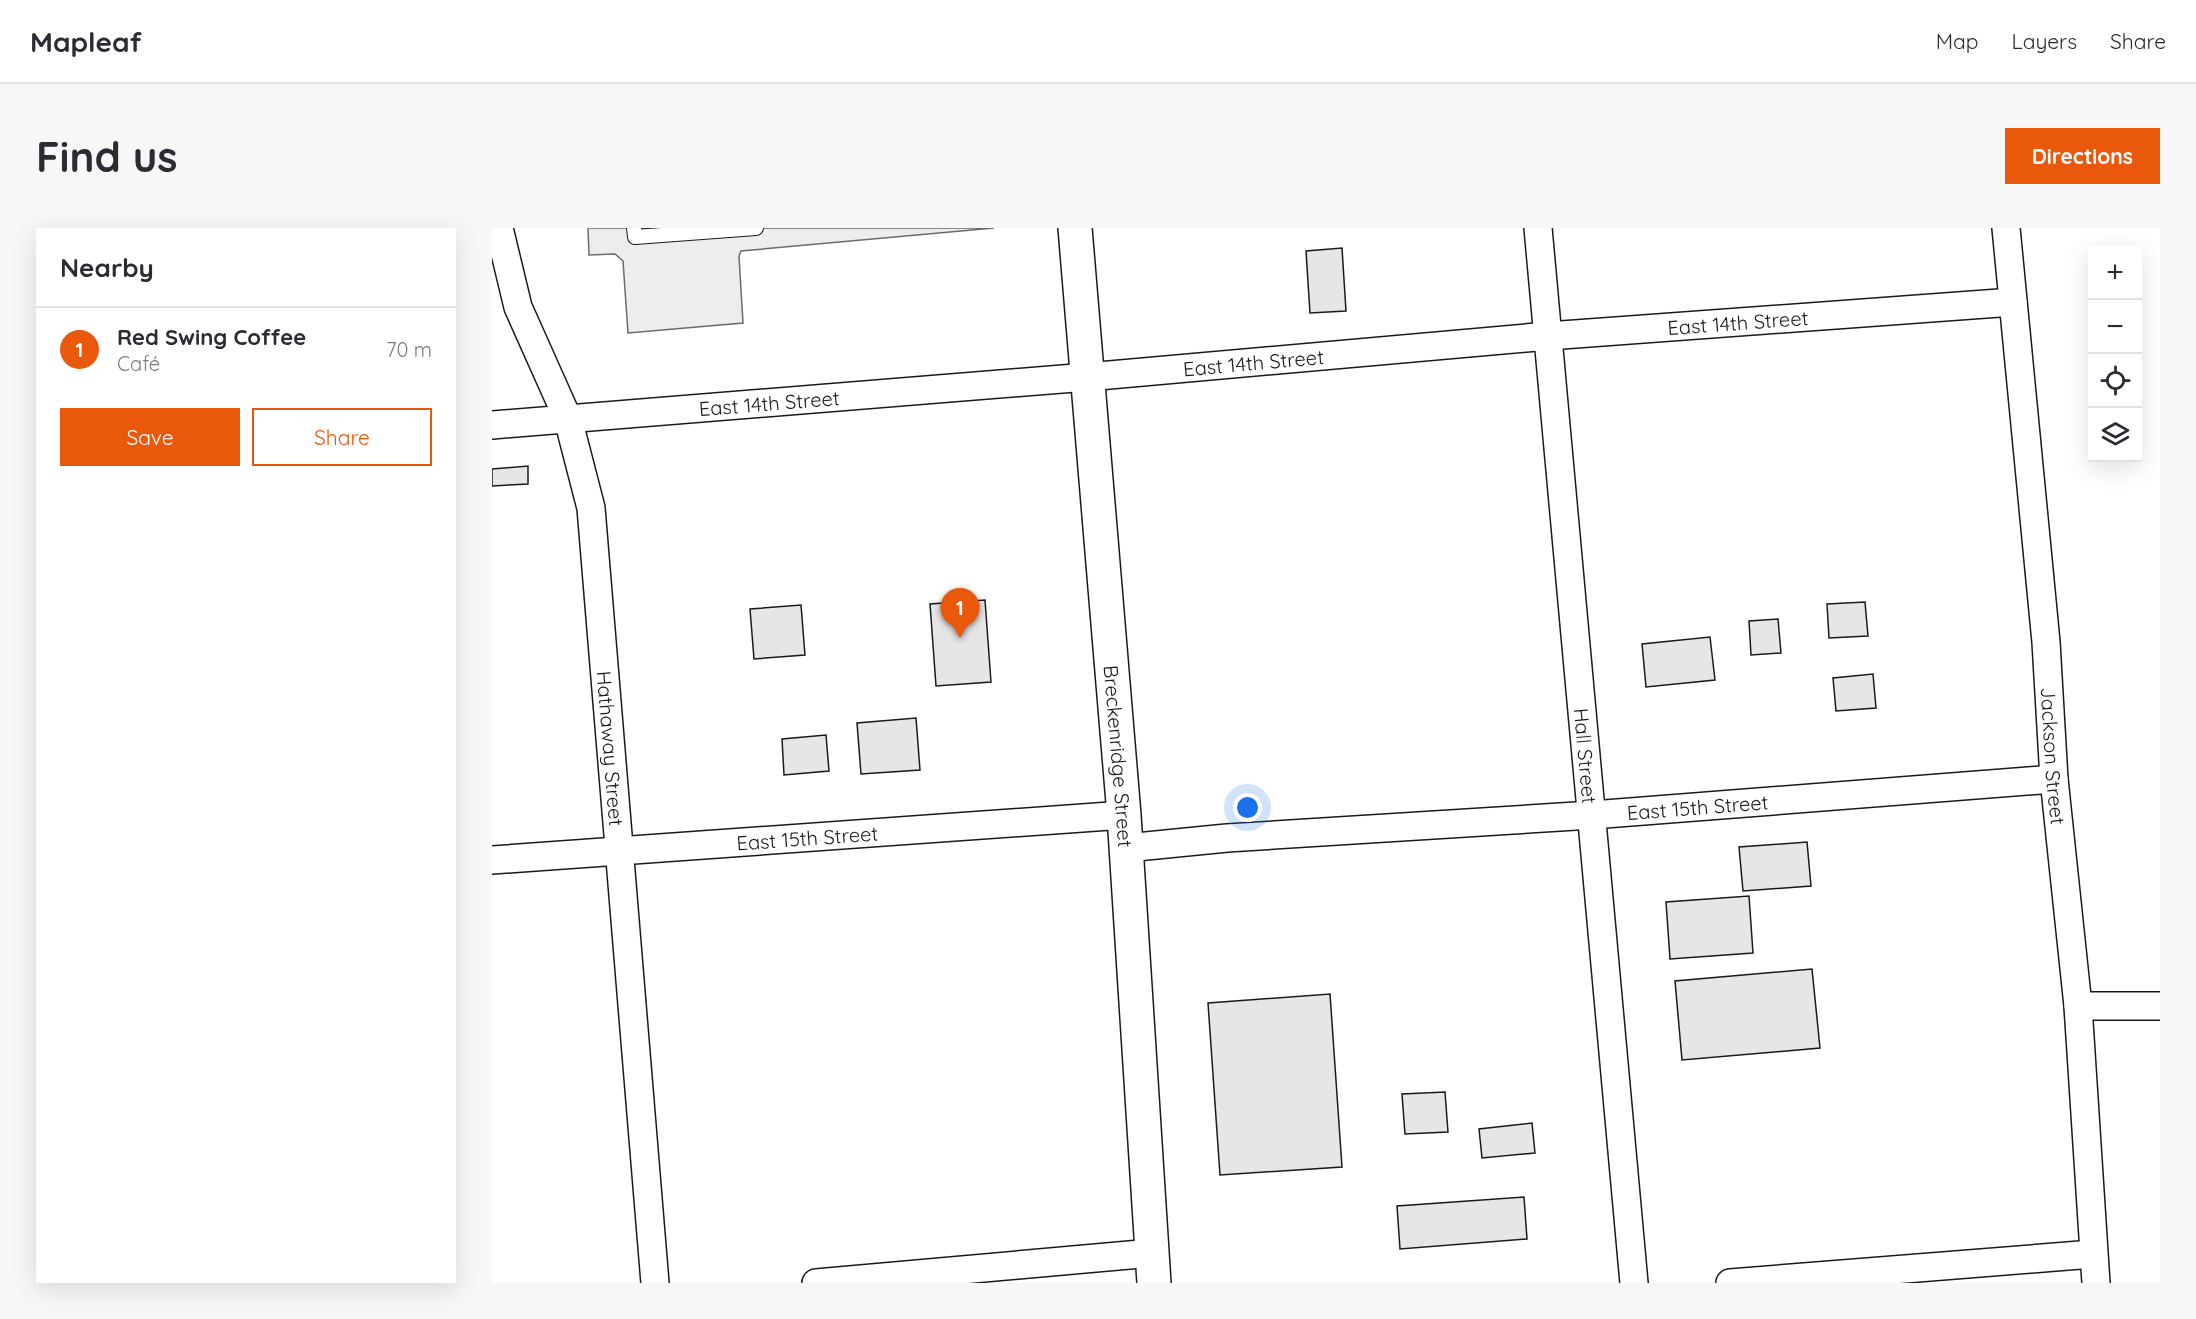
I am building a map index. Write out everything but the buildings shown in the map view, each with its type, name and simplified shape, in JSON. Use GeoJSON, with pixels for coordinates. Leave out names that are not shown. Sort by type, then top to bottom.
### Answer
{"type":"FeatureCollection","features":[{"type":"Feature","properties":{"kind":"main road","name":"Breckenridge Street"},"geometry":{"type":"LineString","coordinates":[[1074,228],[1124,814],[1153,1268]]}},
{"type":"Feature","properties":{"kind":"street","name":"Hathaway Street"},"geometry":{"type":"LineString","coordinates":[[499,228],[518,307],[568,419],[591,508],[655,1283]]}},
{"type":"Feature","properties":{"kind":"street","name":"Hall Street"},"geometry":{"type":"LineString","coordinates":[[1538,228],[1634,1283]]}},
{"type":"Feature","properties":{"kind":"street","name":"Jackson Street"},"geometry":{"type":"LineString","coordinates":[[2006,228],[2046,642],[2054,779],[2078,1006],[2096,1283]]}},
{"type":"Feature","properties":{"kind":"street","name":"East 14th Street"},"geometry":{"type":"LineString","coordinates":[[492,425],[1086,377],[1548,336],[2013,302]]}},
{"type":"Feature","properties":{"kind":"street","name":"East 15th Street"},"geometry":{"type":"LineString","coordinates":[[1126,848],[1227,838],[1592,815],[2054,779]]}},
{"type":"Feature","properties":{"kind":"street","name":"East 15th Street"},"geometry":{"type":"LineString","coordinates":[[492,860],[1124,814]]}},
{"type":"Feature","properties":{"kind":"street"},"geometry":{"type":"LineString","coordinates":[[2078,1006],[2160,1006]]}},
{"type":"Feature","properties":{"kind":"street"},"geometry":{"type":"LineString","coordinates":[[1730,1283],[2093,1254]]}},
{"type":"Feature","properties":{"kind":"street"},"geometry":{"type":"LineString","coordinates":[[816,1283],[1153,1268]]}},
{"type":"Feature","properties":{"kind":"lane"},"geometry":{"type":"LineString","coordinates":[[634,228],[635,237],[756,228]]}},
{"type":"Feature","properties":{"kind":"shaded area"},"geometry":{"type":"Polygon","coordinates":[[[588,228],[994,228],[741,251],[739,256],[743,323],[628,333],[623,261],[615,254],[589,255],[588,228]]]}},
{"type":"Feature","properties":{"kind":"place","name":"Red Swing Coffee"},"geometry":{"type":"Point","coordinates":[960,638]}}]}
